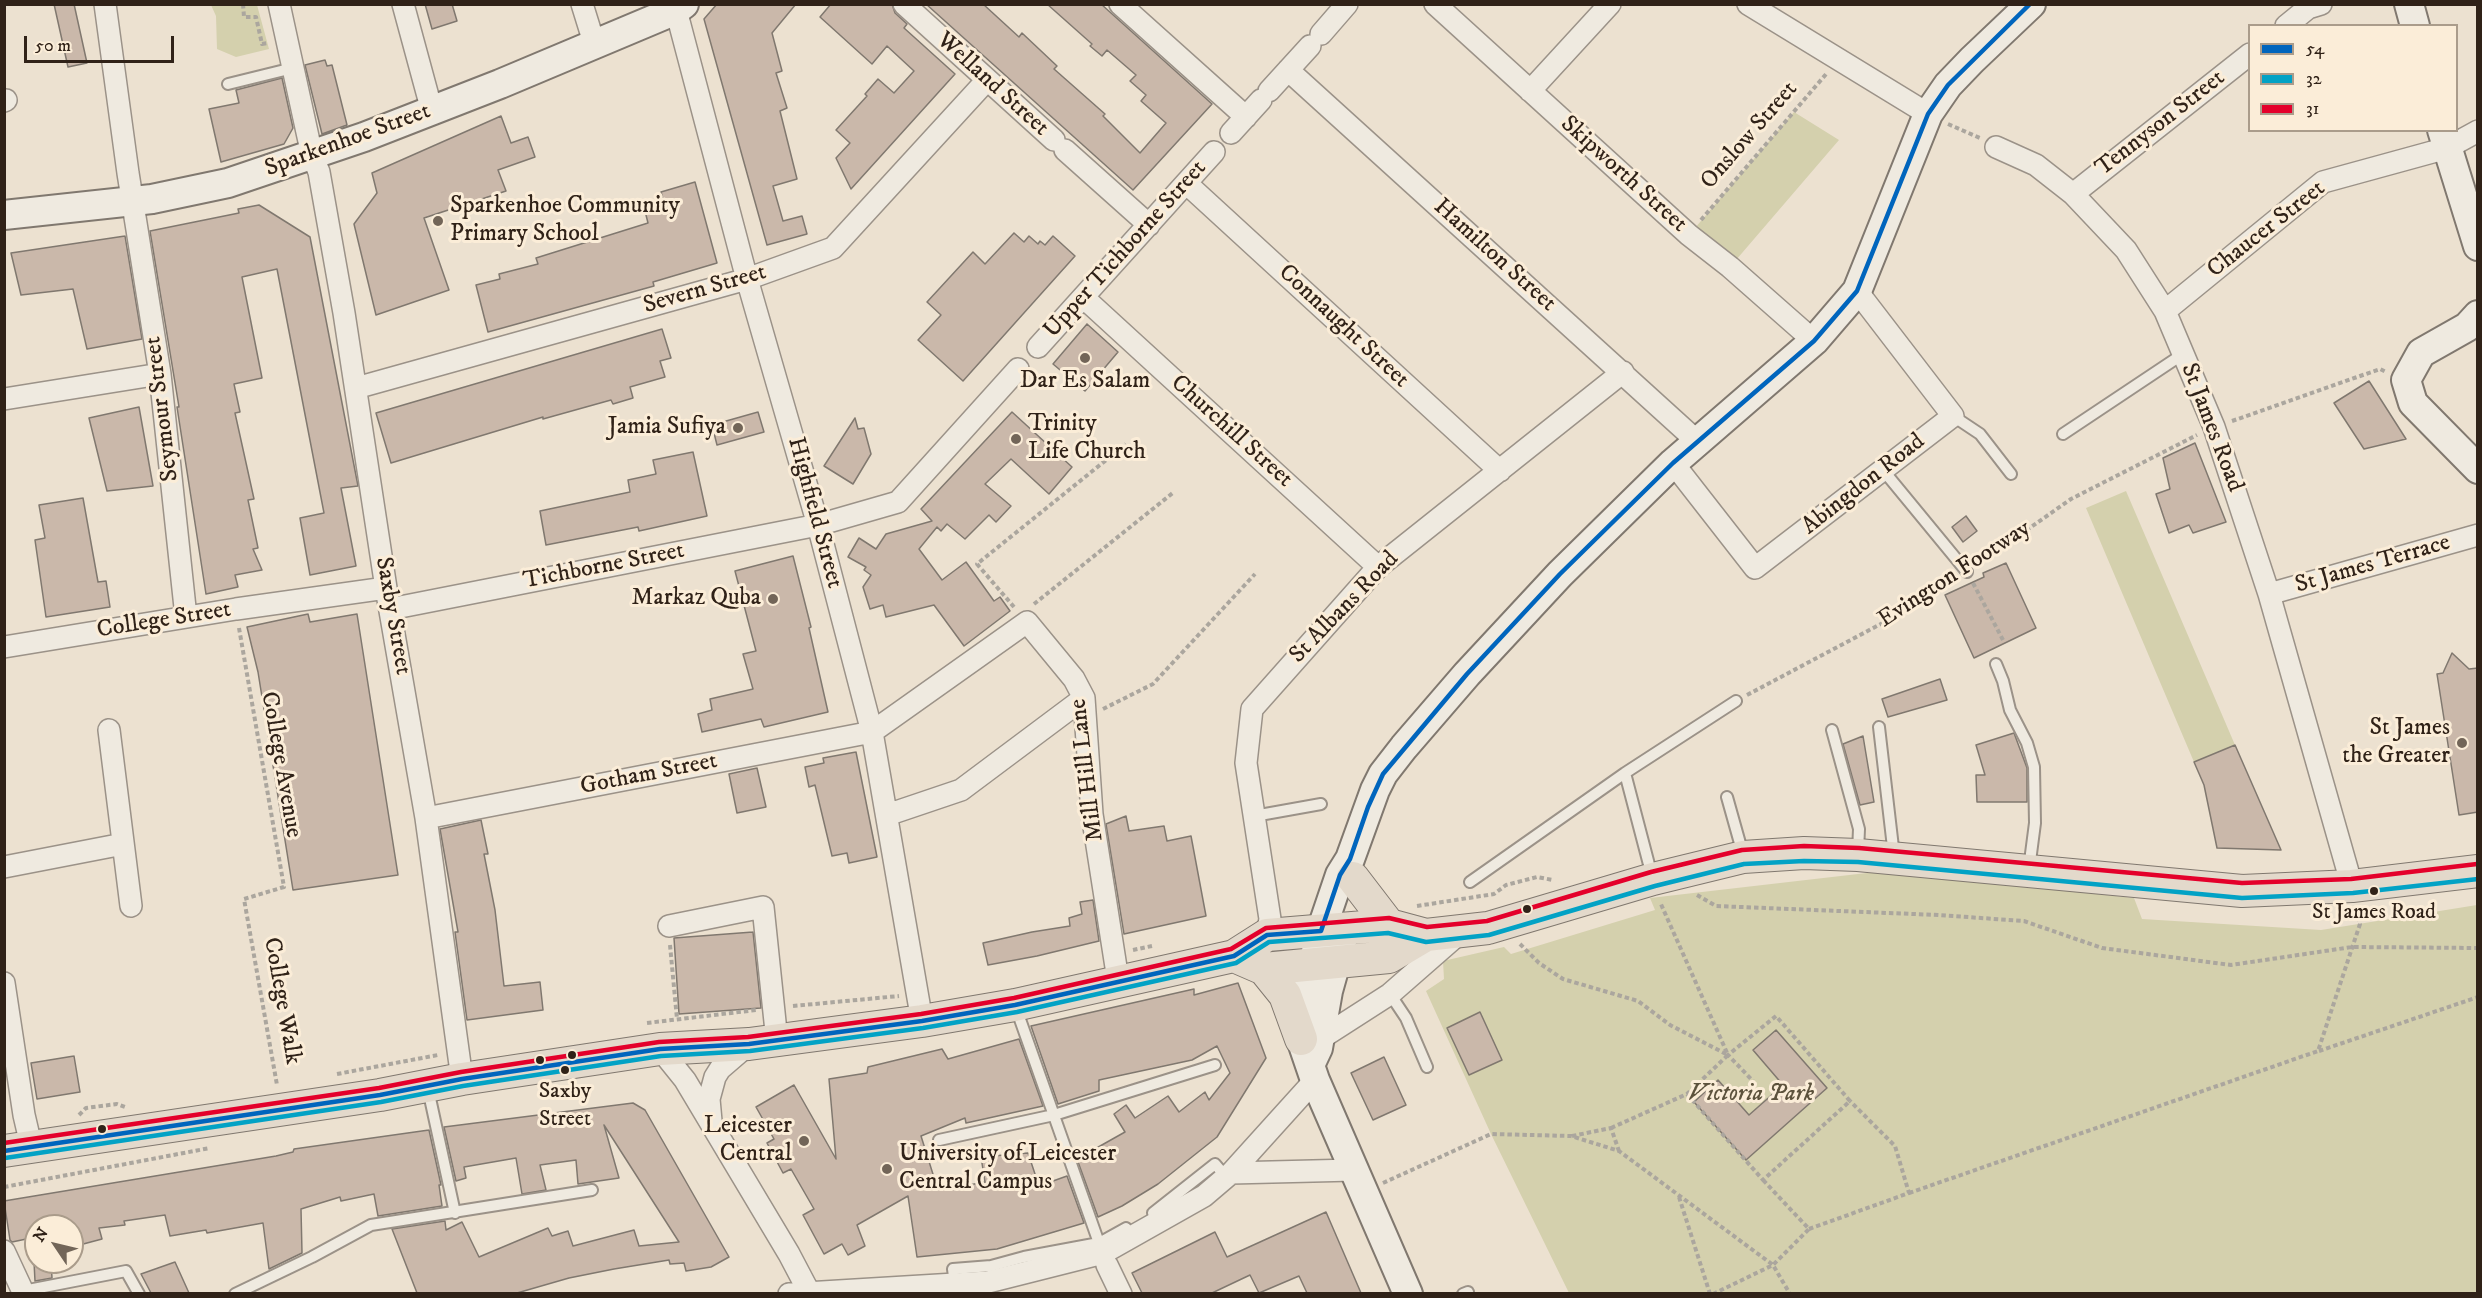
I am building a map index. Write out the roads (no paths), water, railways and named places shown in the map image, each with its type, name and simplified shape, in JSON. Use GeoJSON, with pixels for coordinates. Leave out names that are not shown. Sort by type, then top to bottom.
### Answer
{"type":"FeatureCollection","features":[{"type":"Feature","properties":{"kind":"main road"},"geometry":{"type":"LineString","coordinates":[[18,1148],[428,1086],[659,1035],[763,1042],[920,1008],[1016,1005],[1116,967],[1234,956],[1267,935],[1389,925],[1426,935],[1488,928],[1660,891],[1743,857],[1804,853],[1858,855],[2242,891],[2352,886],[2478,871]]}},
{"type":"Feature","properties":{"kind":"main road"},"geometry":{"type":"LineString","coordinates":[[1351,869],[1389,925]]}},
{"type":"Feature","properties":{"kind":"main road"},"geometry":{"type":"LineString","coordinates":[[1264,969],[1389,957],[1426,935]]}},
{"type":"Feature","properties":{"kind":"main road"},"geometry":{"type":"LineString","coordinates":[[1234,956],[1264,969],[1285,995],[1312,1055]]}},
{"type":"Feature","properties":{"kind":"street","name":"Seymour Street"},"geometry":{"type":"LineString","coordinates":[[105,4],[160,374],[186,617]]}},
{"type":"Feature","properties":{"kind":"street","name":"Saxby Street"},"geometry":{"type":"LineString","coordinates":[[279,4],[312,156],[319,172],[356,388],[386,588],[426,818],[462,1079]]}},
{"type":"Feature","properties":{"kind":"street"},"geometry":{"type":"LineString","coordinates":[[403,4],[432,111]]}},
{"type":"Feature","properties":{"kind":"street"},"geometry":{"type":"LineString","coordinates":[[582,4],[591,33]]}},
{"type":"Feature","properties":{"kind":"street","name":"Welland Street"},"geometry":{"type":"LineString","coordinates":[[904,4],[1149,225]]}},
{"type":"Feature","properties":{"kind":"street"},"geometry":{"type":"LineString","coordinates":[[1120,4],[1246,117]]}},
{"type":"Feature","properties":{"kind":"street","name":"Skipworth Street"},"geometry":{"type":"LineString","coordinates":[[1435,4],[1689,235],[1730,267],[1814,341]]}},
{"type":"Feature","properties":{"kind":"street"},"geometry":{"type":"LineString","coordinates":[[1530,91],[1610,4]]}},
{"type":"Feature","properties":{"kind":"street"},"geometry":{"type":"LineString","coordinates":[[1748,4],[1777,11],[1839,60],[1928,114]]}},
{"type":"Feature","properties":{"kind":"street"},"geometry":{"type":"LineString","coordinates":[[1408,1293],[1354,1170],[1312,1055],[1302,1013],[1323,964],[1375,790],[1383,774],[1404,747],[1467,674],[1560,574],[1674,463],[1814,341],[1857,291],[1928,114],[1948,85],[1971,60],[2031,4]]}},
{"type":"Feature","properties":{"kind":"street"},"geometry":{"type":"LineString","coordinates":[[2288,24],[2308,8],[2321,4]]}},
{"type":"Feature","properties":{"kind":"street"},"geometry":{"type":"LineString","coordinates":[[2409,4],[2414,24]]}},
{"type":"Feature","properties":{"kind":"street"},"geometry":{"type":"LineString","coordinates":[[1231,133],[1315,40],[1342,6]]}},
{"type":"Feature","properties":{"kind":"street","name":"Sparkenhoe Street"},"geometry":{"type":"LineString","coordinates":[[4,215],[178,195],[220,185],[312,156],[432,111],[680,7]]}},
{"type":"Feature","properties":{"kind":"street","name":"Highfield Street"},"geometry":{"type":"LineString","coordinates":[[680,7],[747,279],[818,525],[872,732],[920,1008]]}},
{"type":"Feature","properties":{"kind":"street","name":"Tennyson Street"},"geometry":{"type":"LineString","coordinates":[[2073,194],[2248,56]]}},
{"type":"Feature","properties":{"kind":"street","name":"Hamilton Street"},"geometry":{"type":"LineString","coordinates":[[1288,70],[1699,443]]}},
{"type":"Feature","properties":{"kind":"street","name":"Severn Street"},"geometry":{"type":"LineString","coordinates":[[356,388],[747,279],[833,248],[987,80]]}},
{"type":"Feature","properties":{"kind":"street","name":"Chaucer Street"},"geometry":{"type":"LineString","coordinates":[[2164,311],[2323,182],[2445,139],[2478,131]]}},
{"type":"Feature","properties":{"kind":"street"},"geometry":{"type":"LineString","coordinates":[[2445,139],[2478,246]]}},
{"type":"Feature","properties":{"kind":"street","name":"St James Road"},"geometry":{"type":"LineString","coordinates":[[1996,147],[2036,165],[2073,194],[2126,250],[2164,311],[2214,427],[2269,594],[2352,886]]}},
{"type":"Feature","properties":{"kind":"street","name":"Upper Tichborne Street"},"geometry":{"type":"LineString","coordinates":[[1038,347],[1214,152]]}},
{"type":"Feature","properties":{"kind":"street","name":"Connaught Street"},"geometry":{"type":"LineString","coordinates":[[1186,183],[1500,471]]}},
{"type":"Feature","properties":{"kind":"street"},"geometry":{"type":"LineString","coordinates":[[1857,291],[1953,416]]}},
{"type":"Feature","properties":{"kind":"street","name":"Churchill Street"},"geometry":{"type":"LineString","coordinates":[[1083,297],[1378,567]]}},
{"type":"Feature","properties":{"kind":"street"},"geometry":{"type":"LineString","coordinates":[[2478,315],[2467,327],[2421,353],[2409,392],[2478,469]]}},
{"type":"Feature","properties":{"kind":"street"},"geometry":{"type":"LineString","coordinates":[[818,525],[898,502],[1018,369]]}},
{"type":"Feature","properties":{"kind":"street","name":"St Albans Road"},"geometry":{"type":"LineString","coordinates":[[1267,935],[1270,919],[1246,763],[1252,709],[1378,567],[1623,372]]}},
{"type":"Feature","properties":{"kind":"street"},"geometry":{"type":"LineString","coordinates":[[4,399],[160,374]]}},
{"type":"Feature","properties":{"kind":"street","name":"Abingdon Road"},"geometry":{"type":"LineString","coordinates":[[1674,463],[1755,568],[1953,416]]}},
{"type":"Feature","properties":{"kind":"street","name":"Tichborne Street"},"geometry":{"type":"LineString","coordinates":[[390,609],[818,525]]}},
{"type":"Feature","properties":{"kind":"street","name":"St James Terrace"},"geometry":{"type":"LineString","coordinates":[[2269,594],[2478,536]]}},
{"type":"Feature","properties":{"kind":"street","name":"College Street"},"geometry":{"type":"LineString","coordinates":[[4,647],[236,609],[386,588]]}},
{"type":"Feature","properties":{"kind":"street","name":"Mill Hill Lane"},"geometry":{"type":"LineString","coordinates":[[872,732],[1027,622],[1074,680],[1085,708],[1092,814],[1116,967]]}},
{"type":"Feature","properties":{"kind":"street"},"geometry":{"type":"LineString","coordinates":[[887,815],[961,790],[1085,708]]}},
{"type":"Feature","properties":{"kind":"street"},"geometry":{"type":"LineString","coordinates":[[109,730],[131,906]]}},
{"type":"Feature","properties":{"kind":"street","name":"Gotham Street"},"geometry":{"type":"LineString","coordinates":[[426,818],[872,732]]}},
{"type":"Feature","properties":{"kind":"street"},"geometry":{"type":"LineString","coordinates":[[4,867],[123,844]]}},
{"type":"Feature","properties":{"kind":"street"},"geometry":{"type":"LineString","coordinates":[[669,926],[763,908],[773,1008],[763,1042],[720,1069],[715,1077],[709,1099],[711,1125]]}},
{"type":"Feature","properties":{"kind":"street"},"geometry":{"type":"LineString","coordinates":[[659,1035],[789,1254],[803,1293],[988,1282],[1103,1253],[1204,1197],[1228,1175],[1312,1055],[1390,994],[1462,931]]}},
{"type":"Feature","properties":{"kind":"street"},"geometry":{"type":"LineString","coordinates":[[4,983],[24,1115],[18,1148]]}},
{"type":"Feature","properties":{"kind":"street"},"geometry":{"type":"LineString","coordinates":[[1228,1175],[1354,1170]]}},
{"type":"Feature","properties":{"kind":"street"},"geometry":{"type":"LineString","coordinates":[[4,1251],[17,1285]]}},
{"type":"Feature","properties":{"kind":"street"},"geometry":{"type":"LineString","coordinates":[[1107,1265],[1121,1293]]}},
{"type":"Feature","properties":{"kind":"lane"},"geometry":{"type":"LineString","coordinates":[[228,84],[293,68]]}},
{"type":"Feature","properties":{"kind":"lane"},"geometry":{"type":"LineString","coordinates":[[2063,434],[2183,354]]}},
{"type":"Feature","properties":{"kind":"lane"},"geometry":{"type":"LineString","coordinates":[[1953,416],[1980,434],[2011,474]]}},
{"type":"Feature","properties":{"kind":"lane"},"geometry":{"type":"LineString","coordinates":[[1883,470],[1967,572]]}},
{"type":"Feature","properties":{"kind":"lane"},"geometry":{"type":"LineString","coordinates":[[1996,664],[2010,710],[2027,743],[2034,767],[2035,823],[2029,872]]}},
{"type":"Feature","properties":{"kind":"lane"},"geometry":{"type":"LineString","coordinates":[[1470,882],[1625,773],[1736,701]]}},
{"type":"Feature","properties":{"kind":"lane"},"geometry":{"type":"LineString","coordinates":[[1879,727],[1894,860]]}},
{"type":"Feature","properties":{"kind":"lane"},"geometry":{"type":"LineString","coordinates":[[1832,730],[1859,829],[1858,855]]}},
{"type":"Feature","properties":{"kind":"lane"},"geometry":{"type":"LineString","coordinates":[[1625,773],[1660,891]]}},
{"type":"Feature","properties":{"kind":"lane"},"geometry":{"type":"LineString","coordinates":[[1727,797],[1743,857]]}},
{"type":"Feature","properties":{"kind":"lane"},"geometry":{"type":"LineString","coordinates":[[1254,816],[1321,804]]}},
{"type":"Feature","properties":{"kind":"lane"},"geometry":{"type":"LineString","coordinates":[[1390,994],[1406,1018],[1427,1067]]}},
{"type":"Feature","properties":{"kind":"lane"},"geometry":{"type":"LineString","coordinates":[[1016,1005],[1099,1243]]}},
{"type":"Feature","properties":{"kind":"lane"},"geometry":{"type":"LineString","coordinates":[[939,1140],[1054,1115],[1215,1065]]}},
{"type":"Feature","properties":{"kind":"lane"},"geometry":{"type":"LineString","coordinates":[[428,1086],[456,1213]]}},
{"type":"Feature","properties":{"kind":"lane"},"geometry":{"type":"LineString","coordinates":[[955,1284],[953,1269],[991,1266],[1023,1257],[1099,1243],[1164,1207],[1215,1164],[1228,1175]]}},
{"type":"Feature","properties":{"kind":"lane"},"geometry":{"type":"LineString","coordinates":[[235,1293],[312,1257],[371,1225],[592,1190]]}},
{"type":"Feature","properties":{"kind":"lane"},"geometry":{"type":"LineString","coordinates":[[17,1285],[126,1271],[139,1293]]}},
{"type":"Feature","properties":{"kind":"place","name":"Sparkenhoe Community Primary School"},"geometry":{"type":"Point","coordinates":[438,221]}},
{"type":"Feature","properties":{"kind":"place","name":"Dar Es Salam"},"geometry":{"type":"Point","coordinates":[1085,358]}},
{"type":"Feature","properties":{"kind":"place","name":"Jamia Sufiya"},"geometry":{"type":"Point","coordinates":[738,428]}},
{"type":"Feature","properties":{"kind":"place","name":"Trinity Life Church"},"geometry":{"type":"Point","coordinates":[1016,439]}},
{"type":"Feature","properties":{"kind":"place","name":"Markaz Quba"},"geometry":{"type":"Point","coordinates":[773,599]}},
{"type":"Feature","properties":{"kind":"place","name":"St James the Greater"},"geometry":{"type":"Point","coordinates":[2462,743]}},
{"type":"Feature","properties":{"kind":"place","name":"St James Road"},"geometry":{"type":"Point","coordinates":[2374,891]}},
{"type":"Feature","properties":{"kind":"place","name":"Saxby Street"},"geometry":{"type":"Point","coordinates":[565,1070]}},
{"type":"Feature","properties":{"kind":"place","name":"Leicester Central"},"geometry":{"type":"Point","coordinates":[804,1141]}},
{"type":"Feature","properties":{"kind":"place","name":"University of Leicester Central Campus"},"geometry":{"type":"Point","coordinates":[887,1169]}},
{"type":"Feature","properties":{"kind":"park label","name":"Victoria Park"},"geometry":{"type":"Point","coordinates":[1751,1095]}}]}
